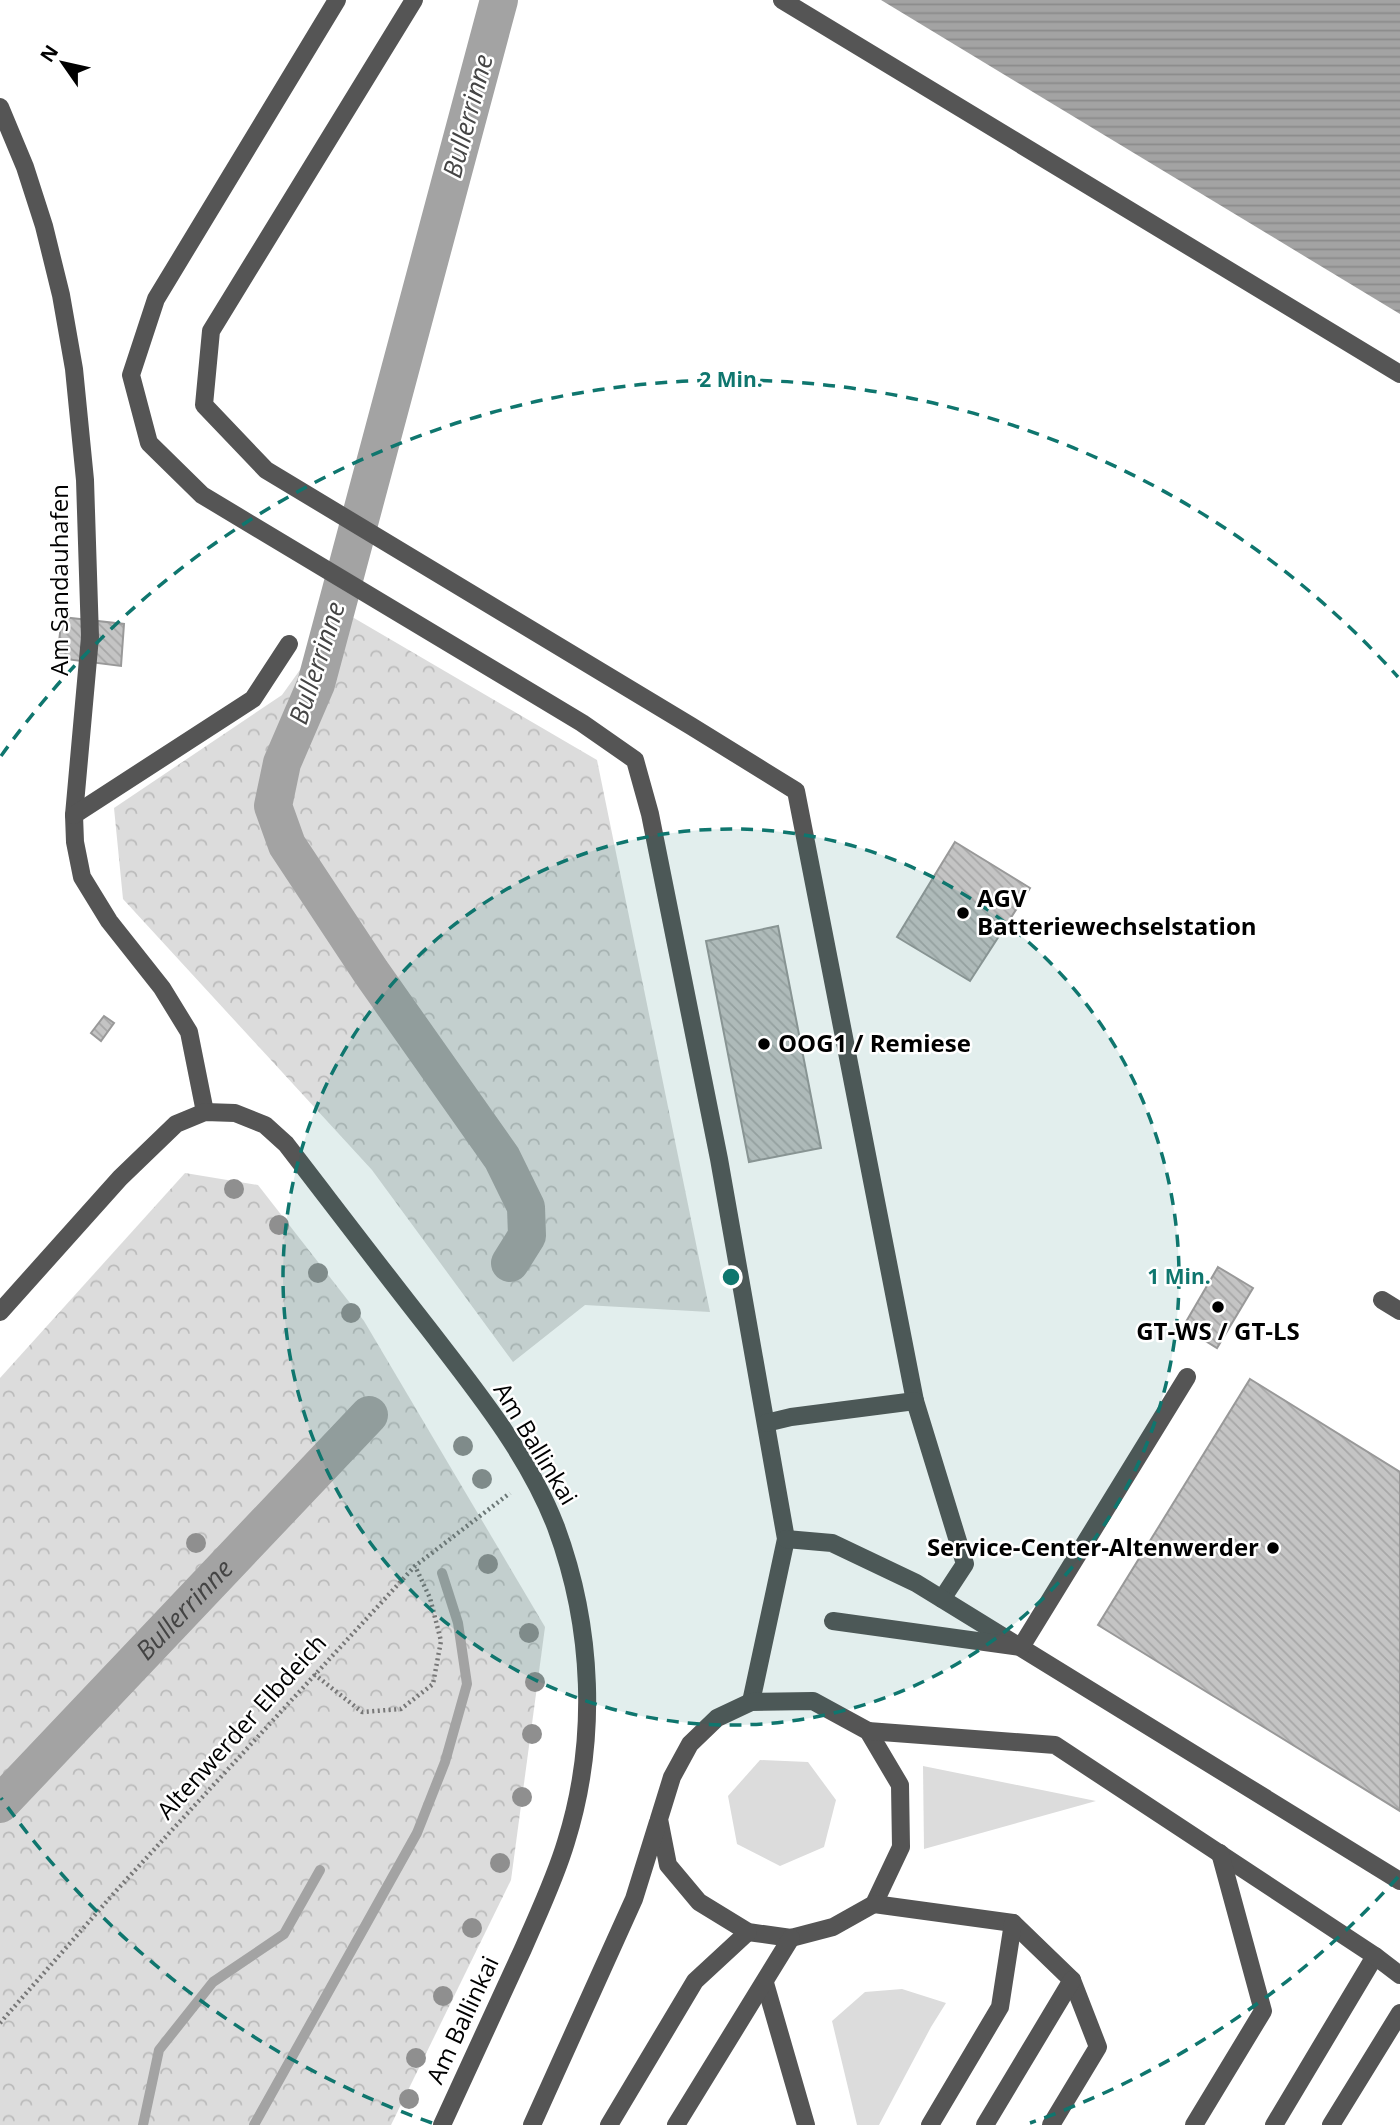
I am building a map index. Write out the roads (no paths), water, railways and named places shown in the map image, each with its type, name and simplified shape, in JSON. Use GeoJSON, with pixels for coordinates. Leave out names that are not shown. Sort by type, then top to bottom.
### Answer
{"type":"FeatureCollection","features":[{"type":"Feature","properties":{"kind":"street"},"geometry":{"type":"LineString","coordinates":[[337,0],[156,299],[131,374],[149,443],[202,495],[570,716],[635,760],[650,814],[714,1133],[786,1539],[751,1702]]}},
{"type":"Feature","properties":{"kind":"street"},"geometry":{"type":"LineString","coordinates":[[414,0],[211,331],[204,405],[266,470],[796,792],[915,1401],[965,1564],[942,1599]]}},
{"type":"Feature","properties":{"kind":"street"},"geometry":{"type":"LineString","coordinates":[[782,0],[1400,374]]}},
{"type":"Feature","properties":{"kind":"street","name":"Am Sandauhafen"},"geometry":{"type":"LineString","coordinates":[[0,107],[25,167],[44,226],[61,295],[74,369],[85,480],[90,637],[74,815],[75,842],[82,877],[109,921],[162,988],[189,1032],[205,1111]]}},
{"type":"Feature","properties":{"kind":"street"},"geometry":{"type":"LineString","coordinates":[[74,815],[253,699],[289,644]]}},
{"type":"Feature","properties":{"kind":"street"},"geometry":{"type":"LineString","coordinates":[[0,1312],[120,1178],[176,1124],[205,1111]]}},
{"type":"Feature","properties":{"kind":"street","name":"Am Ballinkai"},"geometry":{"type":"LineString","coordinates":[[205,1111],[246,1116],[265,1125],[286,1144],[458,1367],[532,1478],[555,1525],[578,1604],[585,1639],[586,1746],[567,1840],[550,1889],[442,2125]]}},
{"type":"Feature","properties":{"kind":"street"},"geometry":{"type":"LineString","coordinates":[[1382,1300],[1400,1311]]}},
{"type":"Feature","properties":{"kind":"street"},"geometry":{"type":"LineString","coordinates":[[1021,1647],[1187,1377]]}},
{"type":"Feature","properties":{"kind":"street"},"geometry":{"type":"LineString","coordinates":[[766,1423],[915,1401]]}},
{"type":"Feature","properties":{"kind":"street"},"geometry":{"type":"LineString","coordinates":[[786,1539],[832,1543],[916,1583],[1400,1881]]}},
{"type":"Feature","properties":{"kind":"street"},"geometry":{"type":"LineString","coordinates":[[833,1621],[1021,1647]]}},
{"type":"Feature","properties":{"kind":"street"},"geometry":{"type":"LineString","coordinates":[[532,2125],[634,1899],[672,1777],[690,1744],[717,1718],[751,1702],[813,1701],[868,1731],[1055,1745],[1400,1975]]}},
{"type":"Feature","properties":{"kind":"street"},"geometry":{"type":"LineString","coordinates":[[659,1819],[668,1865],[699,1902],[748,1932],[791,1938],[834,1927],[874,1904],[901,1847],[900,1785],[868,1731]]}},
{"type":"Feature","properties":{"kind":"street"},"geometry":{"type":"LineString","coordinates":[[1194,2125],[1263,2011],[1220,1853]]}},
{"type":"Feature","properties":{"kind":"street"},"geometry":{"type":"LineString","coordinates":[[874,1904],[1013,1923],[1072,1980],[1098,2047],[1051,2125]]}},
{"type":"Feature","properties":{"kind":"street"},"geometry":{"type":"LineString","coordinates":[[930,2125],[1000,2007],[1013,1923]]}},
{"type":"Feature","properties":{"kind":"street"},"geometry":{"type":"LineString","coordinates":[[609,2125],[695,1981],[748,1932]]}},
{"type":"Feature","properties":{"kind":"street"},"geometry":{"type":"LineString","coordinates":[[676,2125],[791,1938]]}},
{"type":"Feature","properties":{"kind":"street"},"geometry":{"type":"LineString","coordinates":[[1274,2125],[1375,1956]]}},
{"type":"Feature","properties":{"kind":"street"},"geometry":{"type":"LineString","coordinates":[[985,2125],[1072,1980]]}},
{"type":"Feature","properties":{"kind":"street"},"geometry":{"type":"LineString","coordinates":[[765,1983],[806,2125]]}},
{"type":"Feature","properties":{"kind":"street"},"geometry":{"type":"LineString","coordinates":[[1332,2125],[1400,2013]]}},
{"type":"Feature","properties":{"kind":"waterway","name":"Bullerrinne"},"geometry":{"type":"LineString","coordinates":[[499,0],[316,684],[282,763],[273,806],[287,845],[371,972],[502,1158],[526,1207],[527,1236],[510,1263]]}},
{"type":"Feature","properties":{"kind":"waterway","name":"Bullerrinne"},"geometry":{"type":"LineString","coordinates":[[0,1804],[369,1415]]}},
{"type":"Feature","properties":{"kind":"waterway"},"geometry":{"type":"LineString","coordinates":[[254,2125],[417,1833],[445,1762],[467,1684],[458,1623],[442,1573]]}},
{"type":"Feature","properties":{"kind":"waterway"},"geometry":{"type":"LineString","coordinates":[[143,2125],[159,2050],[213,1982],[284,1934],[320,1870]]}},
{"type":"Feature","properties":{"kind":"place","name":"AGV Batteriewechselstation"},"geometry":{"type":"Point","coordinates":[963,913]}},
{"type":"Feature","properties":{"kind":"place","name":"OOG1 / Remiese"},"geometry":{"type":"Point","coordinates":[764,1044]}},
{"type":"Feature","properties":{"kind":"place","name":"GT-WS / GT-LS"},"geometry":{"type":"Point","coordinates":[1218,1307]}},
{"type":"Feature","properties":{"kind":"place","name":"Service-Center-Altenwerder"},"geometry":{"type":"Point","coordinates":[1273,1548]}}]}
